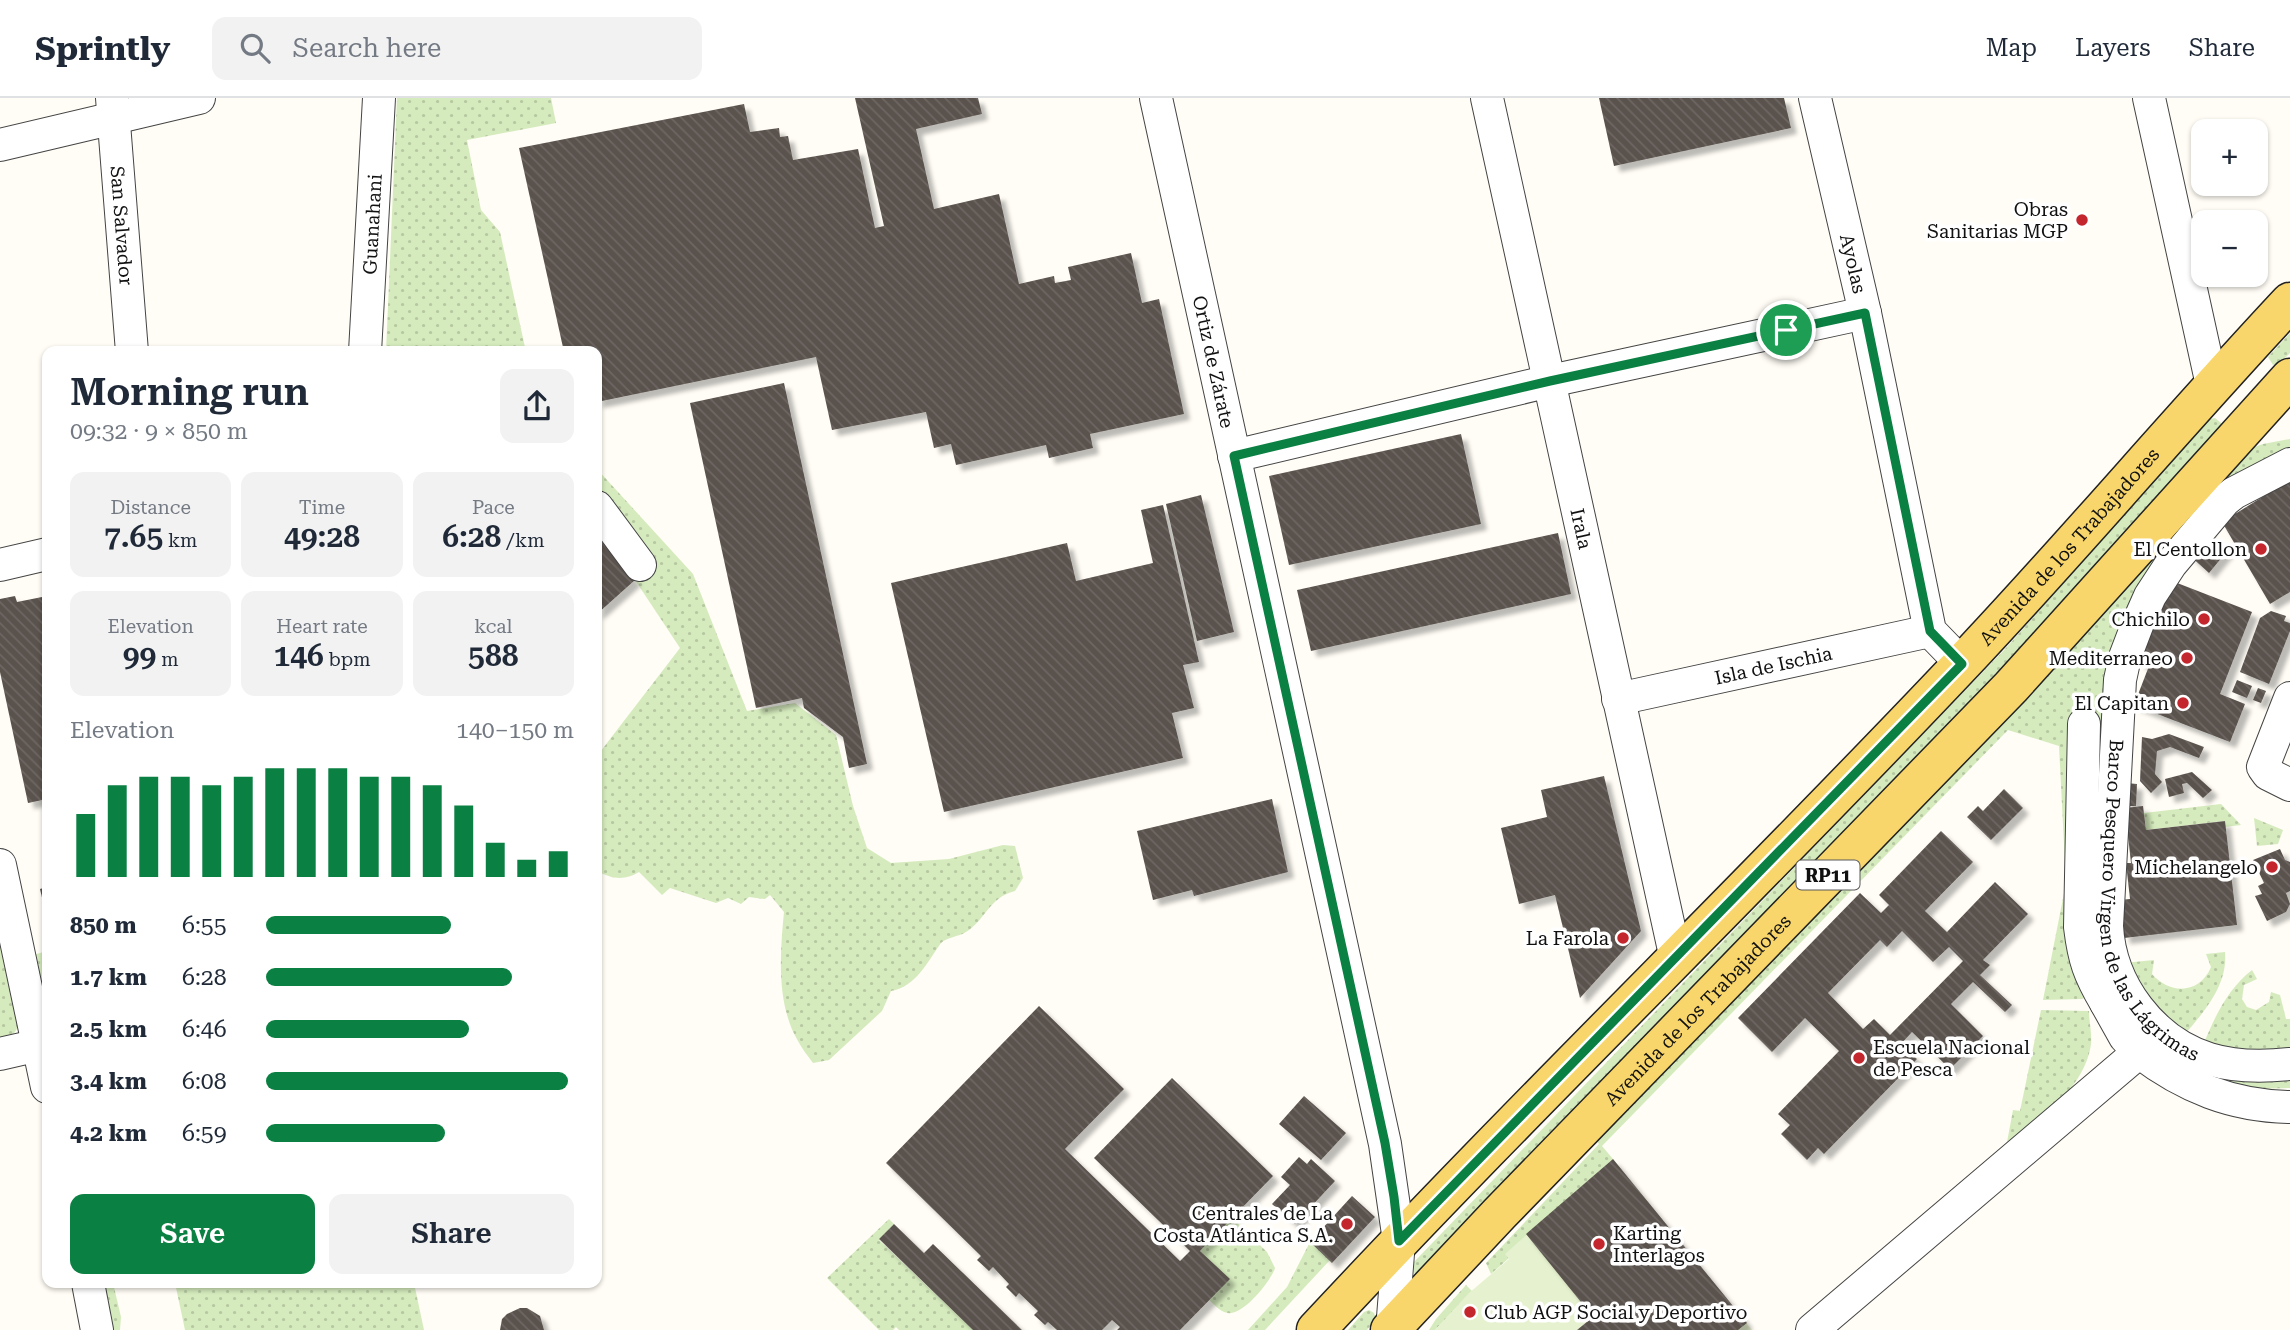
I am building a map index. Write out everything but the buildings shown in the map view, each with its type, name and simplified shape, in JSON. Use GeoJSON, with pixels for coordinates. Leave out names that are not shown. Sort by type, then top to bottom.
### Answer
{"type":"FeatureCollection","features":[{"type":"Feature","properties":{"kind":"main road","name":"Avenida de los Trabajadores"},"geometry":{"type":"LineString","coordinates":[[1316,1330],[1399,1241],[1962,664],[2290,302]]}},
{"type":"Feature","properties":{"kind":"main road","name":"Avenida de los Trabajadores"},"geometry":{"type":"LineString","coordinates":[[1391,1329],[2273,415],[2290,378]]}},
{"type":"Feature","properties":{"kind":"main road"},"geometry":{"type":"LineString","coordinates":[[2212,385],[2273,415]]}},
{"type":"Feature","properties":{"kind":"street"},"geometry":{"type":"LineString","coordinates":[[0,145],[113,108],[199,98]]}},
{"type":"Feature","properties":{"kind":"street","name":"Guanahani"},"geometry":{"type":"LineString","coordinates":[[365,346],[379,98]]}},
{"type":"Feature","properties":{"kind":"street","name":"Ortiz de Zárate"},"geometry":{"type":"LineString","coordinates":[[1156,98],[1385,1143],[1399,1241],[1391,1329]]}},
{"type":"Feature","properties":{"kind":"street","name":"Irala"},"geometry":{"type":"LineString","coordinates":[[1487,98],[1676,959]]}},
{"type":"Feature","properties":{"kind":"street","name":"Ayolas"},"geometry":{"type":"LineString","coordinates":[[1815,98],[1865,313],[1930,631]]}},
{"type":"Feature","properties":{"kind":"street"},"geometry":{"type":"LineString","coordinates":[[2148,98],[2212,385]]}},
{"type":"Feature","properties":{"kind":"street","name":"San Salvador"},"geometry":{"type":"LineString","coordinates":[[113,108],[132,346]]}},
{"type":"Feature","properties":{"kind":"street"},"geometry":{"type":"LineString","coordinates":[[1234,456],[1550,381],[1865,313]]}},
{"type":"Feature","properties":{"kind":"street","name":"Barco Pesquero Virgen de las Lágrimas"},"geometry":{"type":"LineString","coordinates":[[2290,464],[2225,500],[2160,579],[2138,623],[2122,669],[2128,734],[2107,926],[2118,1000],[2191,1051],[2210,1059],[2252,1066],[2290,1063]]}},
{"type":"Feature","properties":{"kind":"street"},"geometry":{"type":"LineString","coordinates":[[602,514],[640,565]]}},
{"type":"Feature","properties":{"kind":"street"},"geometry":{"type":"LineString","coordinates":[[0,565],[42,555]]}},
{"type":"Feature","properties":{"kind":"street"},"geometry":{"type":"LineString","coordinates":[[1930,631],[1962,664]]}},
{"type":"Feature","properties":{"kind":"street","name":"Isla de Ischia"},"geometry":{"type":"LineString","coordinates":[[1618,699],[1930,631]]}},
{"type":"Feature","properties":{"kind":"street"},"geometry":{"type":"LineString","coordinates":[[2290,698],[2263,767],[2268,774],[2290,785]]}},
{"type":"Feature","properties":{"kind":"street"},"geometry":{"type":"LineString","coordinates":[[2084,724],[2080,927],[2083,955],[2090,976],[2118,1000],[2125,1037],[2139,1052],[2183,1082],[2213,1095],[2242,1103],[2290,1107]]}},
{"type":"Feature","properties":{"kind":"street"},"geometry":{"type":"LineString","coordinates":[[0,865],[42,1064]]}},
{"type":"Feature","properties":{"kind":"street"},"geometry":{"type":"LineString","coordinates":[[0,1054],[38,1045]]}},
{"type":"Feature","properties":{"kind":"street"},"geometry":{"type":"LineString","coordinates":[[1812,1330],[2139,1052]]}},
{"type":"Feature","properties":{"kind":"street"},"geometry":{"type":"LineString","coordinates":[[89,1288],[97,1330]]}},
{"type":"Feature","properties":{"kind":"green space"},"geometry":{"type":"Polygon","coordinates":[[[397,98],[551,98],[556,123],[467,140],[481,210],[500,232],[525,346],[386,346],[397,98]]]}},
{"type":"Feature","properties":{"kind":"green space"},"geometry":{"type":"Polygon","coordinates":[[[2290,333],[2290,353],[2280,363],[2273,365],[2268,357],[2290,333]]]}},
{"type":"Feature","properties":{"kind":"green space"},"geometry":{"type":"Polygon","coordinates":[[[2215,418],[2221,423],[2221,427],[2064,605],[1418,1276],[1414,1273],[1414,1262],[2006,648],[2210,419],[2215,418]]]}},
{"type":"Feature","properties":{"kind":"green space"},"geometry":{"type":"Polygon","coordinates":[[[2290,439],[2290,450],[2117,648],[2112,988],[2082,999],[2043,1000],[2066,883],[2059,746],[2008,730],[1602,1146],[1613,1159],[1506,1254],[1509,1258],[1491,1274],[1486,1263],[1599,1144],[1595,1139],[2246,450],[2290,439]]]}},
{"type":"Feature","properties":{"kind":"green space"},"geometry":{"type":"Polygon","coordinates":[[[602,474],[693,574],[747,711],[795,703],[836,735],[853,806],[867,848],[891,863],[949,859],[1003,845],[1015,846],[1023,878],[1015,891],[993,904],[966,932],[941,943],[914,979],[900,989],[891,991],[882,1011],[829,1060],[813,1063],[791,1027],[781,978],[784,912],[770,895],[765,899],[749,897],[741,904],[728,898],[716,903],[670,888],[662,895],[639,872],[618,878],[602,873],[602,749],[680,648],[635,580],[647,547],[602,495],[602,474]]]}},
{"type":"Feature","properties":{"kind":"green space"},"geometry":{"type":"Polygon","coordinates":[[[2221,804],[2241,825],[2225,827],[2224,821],[2146,830],[2144,813],[2221,804]]]}},
{"type":"Feature","properties":{"kind":"green space"},"geometry":{"type":"Polygon","coordinates":[[[2254,818],[2283,830],[2278,844],[2257,846],[2254,818]]]}},
{"type":"Feature","properties":{"kind":"green space"},"geometry":{"type":"Polygon","coordinates":[[[0,932],[20,1024],[11,1038],[0,1042],[0,932]]]}},
{"type":"Feature","properties":{"kind":"green space"},"geometry":{"type":"Polygon","coordinates":[[[42,952],[42,1002],[33,955],[42,952]]]}},
{"type":"Feature","properties":{"kind":"green space"},"geometry":{"type":"Polygon","coordinates":[[[2225,952],[2219,986],[2185,1034],[2155,1009],[2124,963],[2154,960],[2152,974],[2159,981],[2167,986],[2184,988],[2192,987],[2206,976],[2211,967],[2206,954],[2225,952]]]}},
{"type":"Feature","properties":{"kind":"green space"},"geometry":{"type":"Polygon","coordinates":[[[2252,970],[2257,979],[2244,985],[2242,999],[2247,1007],[2256,1010],[2269,1002],[2271,992],[2280,995],[2286,1019],[2290,1019],[2290,1050],[2252,1054],[2204,1043],[2224,1003],[2236,985],[2252,970]]]}},
{"type":"Feature","properties":{"kind":"green space"},"geometry":{"type":"Polygon","coordinates":[[[2041,1010],[2089,1011],[2091,1044],[2087,1060],[2079,1076],[2057,1104],[2005,1153],[2013,1110],[2020,1111],[2041,1010]]]}},
{"type":"Feature","properties":{"kind":"green space"},"geometry":{"type":"Polygon","coordinates":[[[2133,1017],[2290,1074],[2290,1088],[2257,1089],[2221,1085],[2133,1017]]]}},
{"type":"Feature","properties":{"kind":"green space","name":"Karting Interlagos"},"geometry":{"type":"Polygon","coordinates":[[[1613,1159],[1752,1330],[1435,1330],[1469,1293],[1509,1259],[1505,1254],[1613,1159]]]}},
{"type":"Feature","properties":{"kind":"green space"},"geometry":{"type":"Polygon","coordinates":[[[1232,1218],[1267,1252],[1275,1268],[1262,1289],[1248,1304],[1228,1313],[1209,1300],[1229,1279],[1200,1251],[1232,1218]]]}},
{"type":"Feature","properties":{"kind":"green space"},"geometry":{"type":"Polygon","coordinates":[[[889,1219],[894,1224],[879,1240],[973,1330],[899,1330],[896,1327],[893,1330],[879,1330],[827,1278],[889,1219]]]}},
{"type":"Feature","properties":{"kind":"green space"},"geometry":{"type":"Polygon","coordinates":[[[1310,1242],[1330,1260],[1265,1330],[1248,1330],[1287,1287],[1310,1242]]]}},
{"type":"Feature","properties":{"kind":"green space"},"geometry":{"type":"Polygon","coordinates":[[[1466,1285],[1472,1291],[1435,1330],[1429,1330],[1436,1319],[1466,1285]]]}},
{"type":"Feature","properties":{"kind":"green space"},"geometry":{"type":"Polygon","coordinates":[[[98,1288],[114,1288],[121,1317],[120,1330],[106,1330],[98,1288]]]}},
{"type":"Feature","properties":{"kind":"green space"},"geometry":{"type":"Polygon","coordinates":[[[176,1288],[415,1288],[424,1330],[185,1330],[176,1288]]]}},
{"type":"Feature","properties":{"kind":"green space"},"geometry":{"type":"Polygon","coordinates":[[[1369,1310],[1376,1318],[1367,1330],[1348,1330],[1364,1312],[1369,1310]]]}},
{"type":"Feature","properties":{"kind":"place","name":"Obras Sanitarias MGP"},"geometry":{"type":"Point","coordinates":[2082,220]}},
{"type":"Feature","properties":{"kind":"place","name":"El Centollon"},"geometry":{"type":"Point","coordinates":[2261,549]}},
{"type":"Feature","properties":{"kind":"place","name":"Chichilo"},"geometry":{"type":"Point","coordinates":[2204,619]}},
{"type":"Feature","properties":{"kind":"place","name":"Mediterraneo"},"geometry":{"type":"Point","coordinates":[2187,658]}},
{"type":"Feature","properties":{"kind":"place","name":"El Capitan"},"geometry":{"type":"Point","coordinates":[2183,703]}},
{"type":"Feature","properties":{"kind":"place","name":"Michelangelo"},"geometry":{"type":"Point","coordinates":[2272,867]}},
{"type":"Feature","properties":{"kind":"place","name":"La Farola"},"geometry":{"type":"Point","coordinates":[1623,938]}},
{"type":"Feature","properties":{"kind":"place","name":"Escuela Nacional de Pesca"},"geometry":{"type":"Point","coordinates":[1859,1058]}},
{"type":"Feature","properties":{"kind":"place","name":"Centrales de La Costa Atlántica S.A."},"geometry":{"type":"Point","coordinates":[1347,1224]}},
{"type":"Feature","properties":{"kind":"place","name":"Karting Interlagos"},"geometry":{"type":"Point","coordinates":[1599,1244]}},
{"type":"Feature","properties":{"kind":"place","name":"Club AGP Social y Deportivo"},"geometry":{"type":"Point","coordinates":[1470,1312]}},
{"type":"Feature","properties":{"kind":"route"},"geometry":{"type":"LineString","coordinates":[[1865,313],[1930,631],[1962,664],[1399,1241],[1385,1143],[1234,456],[1550,381],[1786,330],[1865,313]]}}]}
